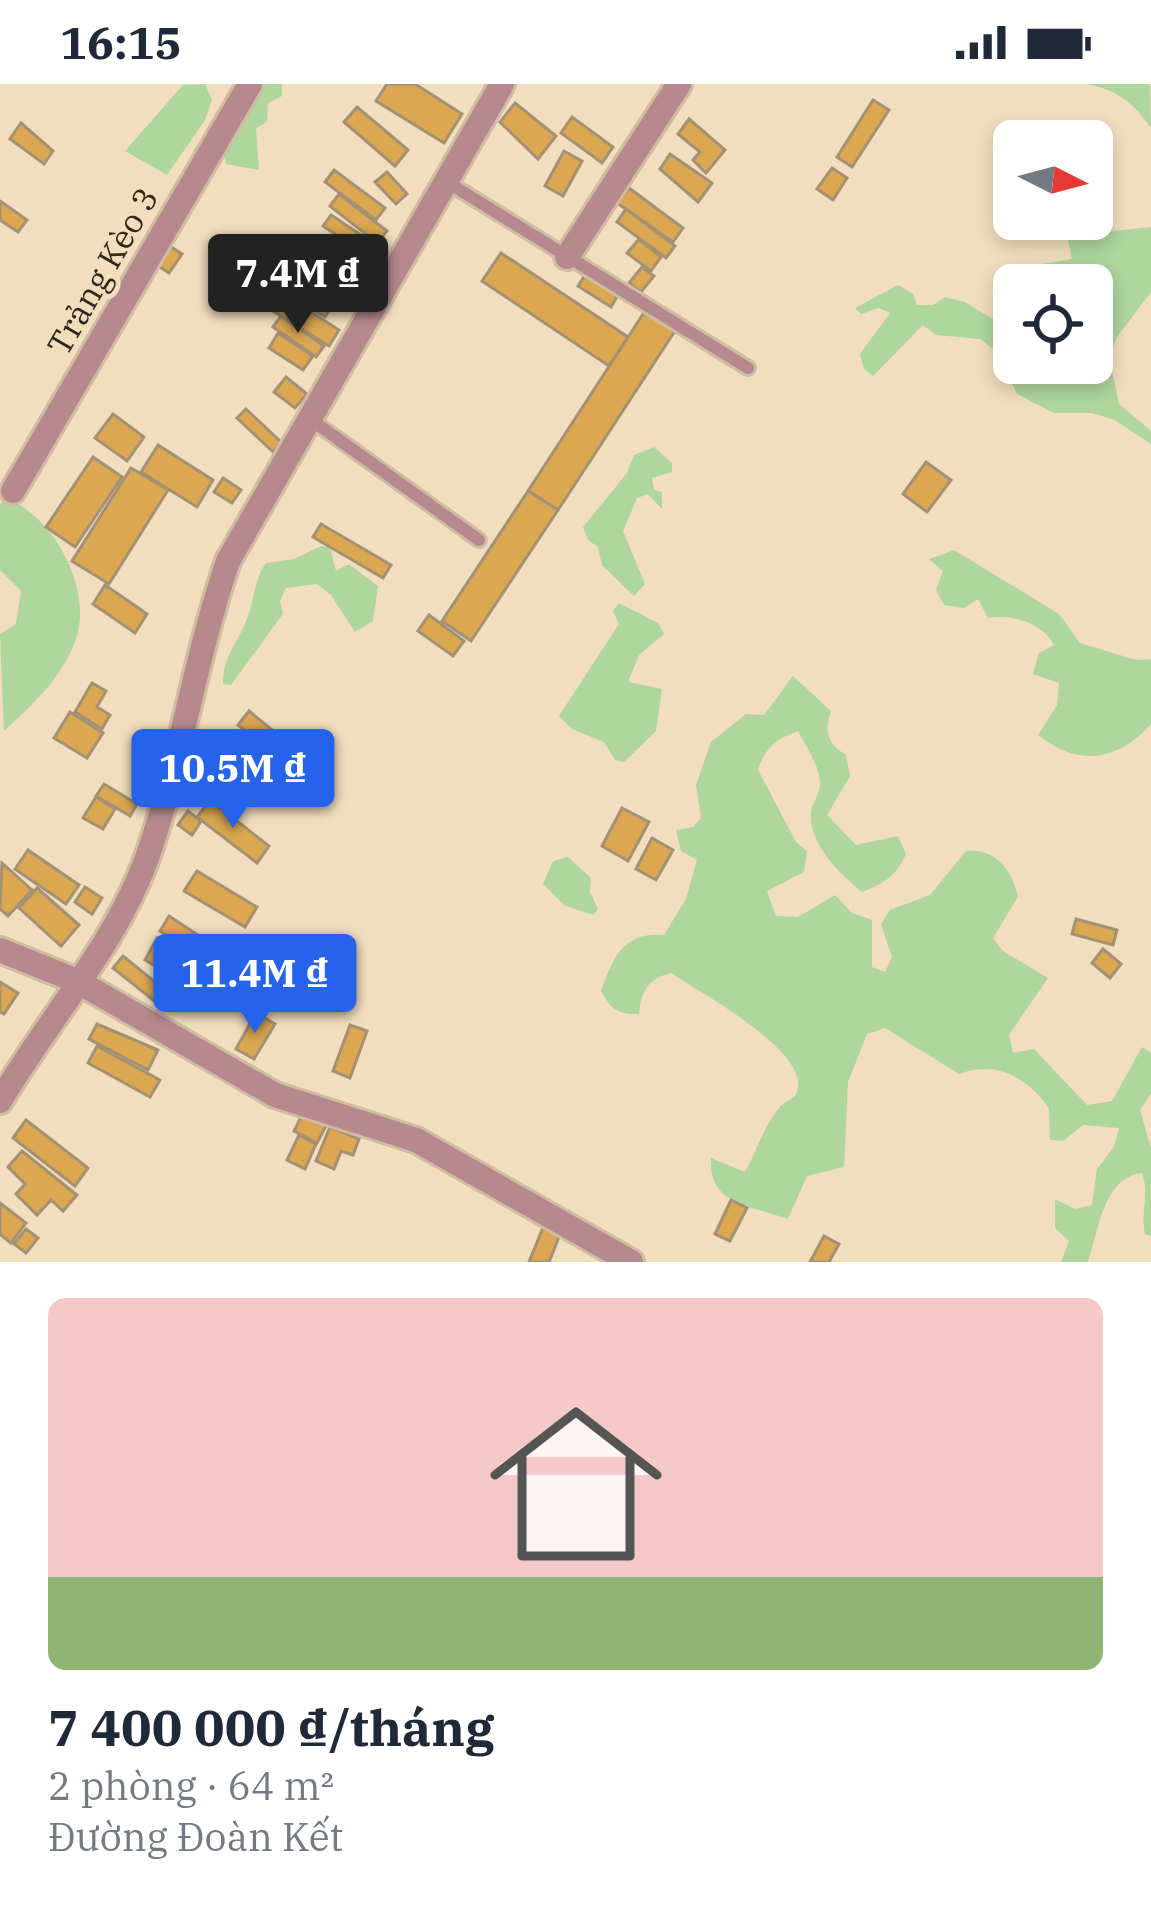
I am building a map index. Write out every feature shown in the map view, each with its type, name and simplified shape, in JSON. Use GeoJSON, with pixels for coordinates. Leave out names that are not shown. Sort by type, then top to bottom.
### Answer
{"type":"FeatureCollection","features":[{"type":"Feature","properties":{"kind":"street","name":"Trảng Kèo 3"},"geometry":{"type":"LineString","coordinates":[[13,491],[250,84]]}},
{"type":"Feature","properties":{"kind":"street"},"geometry":{"type":"LineString","coordinates":[[0,1101],[77,981],[147,858],[203,633],[228,561],[502,84]]}},
{"type":"Feature","properties":{"kind":"street"},"geometry":{"type":"LineString","coordinates":[[566,257],[679,84]]}},
{"type":"Feature","properties":{"kind":"street"},"geometry":{"type":"LineString","coordinates":[[0,950],[77,981],[274,1095],[416,1140],[631,1262]]}},
{"type":"Feature","properties":{"kind":"lane"},"geometry":{"type":"LineString","coordinates":[[447,182],[748,368]]}},
{"type":"Feature","properties":{"kind":"lane"},"geometry":{"type":"LineString","coordinates":[[310,418],[479,540]]}},
{"type":"Feature","properties":{"kind":"green space"},"geometry":{"type":"Polygon","coordinates":[[[205,84],[212,100],[205,120],[167,175],[125,151],[183,85],[205,84]]]}},
{"type":"Feature","properties":{"kind":"green space"},"geometry":{"type":"Polygon","coordinates":[[[243,84],[282,84],[282,96],[268,103],[267,122],[256,128],[259,170],[226,164],[223,150],[243,84]]]}},
{"type":"Feature","properties":{"kind":"green space"},"geometry":{"type":"Polygon","coordinates":[[[1086,84],[1150,84],[1151,128],[1123,98],[1086,84]]]}},
{"type":"Feature","properties":{"kind":"green space"},"geometry":{"type":"Polygon","coordinates":[[[1151,227],[1151,292],[1113,346],[1113,264],[1042,264],[1072,259],[1068,240],[1113,240],[1113,231],[1151,227]]]}},
{"type":"Feature","properties":{"kind":"green space"},"geometry":{"type":"Polygon","coordinates":[[[898,285],[913,294],[917,305],[933,305],[945,297],[965,302],[993,319],[993,349],[980,339],[936,335],[923,325],[873,376],[864,369],[860,354],[890,313],[879,308],[861,314],[855,308],[898,285]]]}},
{"type":"Feature","properties":{"kind":"green space"},"geometry":{"type":"Polygon","coordinates":[[[1113,375],[1119,404],[1151,431],[1151,444],[1115,420],[1092,413],[1054,413],[1017,394],[1012,384],[1113,384],[1113,375]]]}},
{"type":"Feature","properties":{"kind":"green space"},"geometry":{"type":"Polygon","coordinates":[[[654,447],[672,463],[672,472],[652,478],[654,490],[662,492],[662,509],[648,494],[637,498],[623,531],[645,584],[634,596],[602,565],[598,547],[588,540],[583,527],[627,473],[634,455],[654,447]]]}},
{"type":"Feature","properties":{"kind":"green space"},"geometry":{"type":"Polygon","coordinates":[[[6,498],[51,533],[71,569],[80,608],[75,642],[60,671],[4,731],[0,634],[16,624],[21,591],[0,570],[0,505],[6,498]]]}},
{"type":"Feature","properties":{"kind":"green space"},"geometry":{"type":"Polygon","coordinates":[[[321,546],[330,547],[336,571],[349,564],[378,586],[373,621],[355,632],[331,595],[317,584],[286,588],[280,601],[283,614],[231,685],[223,684],[228,657],[266,563],[294,559],[321,546]]]}},
{"type":"Feature","properties":{"kind":"green space"},"geometry":{"type":"Polygon","coordinates":[[[954,550],[1059,614],[1080,643],[1136,660],[1151,659],[1151,724],[1125,746],[1097,756],[1068,752],[1038,735],[1057,705],[1059,683],[1033,674],[1039,653],[1054,645],[1025,621],[988,618],[978,599],[964,608],[944,605],[936,590],[943,571],[929,559],[954,550]]]}},
{"type":"Feature","properties":{"kind":"green space"},"geometry":{"type":"Polygon","coordinates":[[[619,603],[658,623],[664,634],[639,655],[628,682],[662,689],[656,731],[624,762],[615,760],[604,742],[572,729],[559,716],[619,624],[613,611],[619,603]]]}},
{"type":"Feature","properties":{"kind":"green space"},"geometry":{"type":"Polygon","coordinates":[[[793,676],[831,711],[829,736],[846,755],[850,776],[827,815],[856,845],[898,836],[906,854],[889,878],[862,892],[835,867],[811,824],[820,788],[818,771],[798,731],[791,734],[768,750],[758,770],[796,842],[807,851],[804,872],[767,891],[776,916],[798,917],[835,895],[852,913],[872,920],[872,967],[885,972],[892,957],[881,924],[890,910],[930,895],[966,851],[994,857],[1012,878],[1018,897],[993,938],[1003,951],[1048,978],[1009,1035],[1013,1053],[1034,1049],[1087,1105],[1112,1101],[1142,1047],[1151,1053],[1151,1094],[1140,1110],[1151,1148],[1151,1236],[1145,1234],[1142,1173],[1129,1177],[1111,1195],[1088,1262],[1061,1262],[1069,1241],[1055,1228],[1055,1199],[1075,1209],[1092,1205],[1097,1169],[1114,1147],[1119,1128],[1083,1125],[1063,1141],[1050,1140],[1049,1108],[1021,1080],[998,1070],[959,1074],[885,1028],[867,1034],[848,1082],[844,1167],[807,1176],[788,1219],[746,1206],[716,1185],[711,1158],[745,1172],[774,1114],[795,1095],[795,1072],[748,1023],[671,973],[647,987],[639,1014],[616,1010],[601,991],[622,949],[639,938],[664,935],[686,899],[697,860],[681,851],[676,830],[693,827],[701,818],[696,785],[711,742],[746,714],[764,715],[793,676]]]}},
{"type":"Feature","properties":{"kind":"green space"},"geometry":{"type":"Polygon","coordinates":[[[568,857],[591,878],[590,892],[598,909],[594,915],[565,906],[543,884],[553,861],[568,857]]]}},
{"type":"Feature","properties":{"kind":"building"},"geometry":{"type":"Polygon","coordinates":[[[387,84],[415,84],[462,114],[444,143],[376,101],[387,84]]]}},
{"type":"Feature","properties":{"kind":"building"},"geometry":{"type":"Polygon","coordinates":[[[873,100],[889,110],[852,167],[837,157],[873,100]]]}},
{"type":"Feature","properties":{"kind":"building"},"geometry":{"type":"Polygon","coordinates":[[[515,103],[556,136],[538,159],[500,122],[515,103]]]}},
{"type":"Feature","properties":{"kind":"building"},"geometry":{"type":"Polygon","coordinates":[[[357,107],[408,150],[395,166],[344,122],[357,107]]]}},
{"type":"Feature","properties":{"kind":"building"},"geometry":{"type":"Polygon","coordinates":[[[572,117],[613,147],[602,163],[561,133],[572,117]]]}},
{"type":"Feature","properties":{"kind":"building"},"geometry":{"type":"Polygon","coordinates":[[[689,119],[725,150],[706,173],[693,160],[700,152],[678,134],[689,119]]]}},
{"type":"Feature","properties":{"kind":"building"},"geometry":{"type":"Polygon","coordinates":[[[21,123],[53,151],[44,164],[10,139],[21,123]]]}},
{"type":"Feature","properties":{"kind":"building"},"geometry":{"type":"Polygon","coordinates":[[[564,151],[582,161],[563,196],[545,186],[564,151]]]}},
{"type":"Feature","properties":{"kind":"building"},"geometry":{"type":"Polygon","coordinates":[[[670,154],[712,183],[698,202],[660,169],[670,154]]]}},
{"type":"Feature","properties":{"kind":"building"},"geometry":{"type":"Polygon","coordinates":[[[832,168],[847,178],[833,200],[817,189],[832,168]]]}},
{"type":"Feature","properties":{"kind":"building"},"geometry":{"type":"Polygon","coordinates":[[[334,170],[385,208],[376,220],[325,182],[334,170]]]}},
{"type":"Feature","properties":{"kind":"building"},"geometry":{"type":"Polygon","coordinates":[[[387,172],[407,194],[396,204],[375,182],[387,172]]]}},
{"type":"Feature","properties":{"kind":"building"},"geometry":{"type":"Polygon","coordinates":[[[629,188],[683,228],[673,242],[617,203],[629,188]]]}},
{"type":"Feature","properties":{"kind":"building"},"geometry":{"type":"Polygon","coordinates":[[[339,194],[387,231],[377,243],[330,206],[339,194]]]}},
{"type":"Feature","properties":{"kind":"building"},"geometry":{"type":"Polygon","coordinates":[[[0,201],[27,220],[18,232],[0,220],[0,201]]]}},
{"type":"Feature","properties":{"kind":"building"},"geometry":{"type":"Polygon","coordinates":[[[626,209],[675,246],[666,258],[617,222],[626,209]]]}},
{"type":"Feature","properties":{"kind":"building"},"geometry":{"type":"Polygon","coordinates":[[[331,215],[364,237],[356,248],[323,226],[331,215]]]}},
{"type":"Feature","properties":{"kind":"building"},"geometry":{"type":"Polygon","coordinates":[[[639,239],[661,257],[651,271],[627,253],[639,239]]]}},
{"type":"Feature","properties":{"kind":"building"},"geometry":{"type":"Polygon","coordinates":[[[168,245],[182,254],[169,273],[155,264],[168,245]]]}},
{"type":"Feature","properties":{"kind":"building"},"geometry":{"type":"Polygon","coordinates":[[[501,253],[628,337],[609,366],[482,281],[501,253]]]}},
{"type":"Feature","properties":{"kind":"building"},"geometry":{"type":"Polygon","coordinates":[[[276,257],[296,271],[287,283],[267,269],[276,257]]]}},
{"type":"Feature","properties":{"kind":"building"},"geometry":{"type":"Polygon","coordinates":[[[642,267],[654,276],[641,292],[629,283],[642,267]]]}},
{"type":"Feature","properties":{"kind":"building"},"geometry":{"type":"Polygon","coordinates":[[[589,269],[621,290],[611,307],[578,286],[589,269]]]}},
{"type":"Feature","properties":{"kind":"building"},"geometry":{"type":"Polygon","coordinates":[[[299,273],[337,299],[325,317],[286,291],[299,273]]]}},
{"type":"Feature","properties":{"kind":"building"},"geometry":{"type":"Polygon","coordinates":[[[275,289],[339,330],[329,346],[265,306],[275,289]]]}},
{"type":"Feature","properties":{"kind":"building"},"geometry":{"type":"Polygon","coordinates":[[[645,311],[675,331],[558,510],[528,491],[645,311]]]}},
{"type":"Feature","properties":{"kind":"building"},"geometry":{"type":"Polygon","coordinates":[[[281,316],[324,346],[316,357],[273,327],[281,316]]]}},
{"type":"Feature","properties":{"kind":"building"},"geometry":{"type":"Polygon","coordinates":[[[278,333],[313,356],[303,370],[269,348],[278,333]]]}},
{"type":"Feature","properties":{"kind":"building"},"geometry":{"type":"Polygon","coordinates":[[[286,377],[307,394],[295,408],[274,392],[286,377]]]}},
{"type":"Feature","properties":{"kind":"building"},"geometry":{"type":"Polygon","coordinates":[[[246,409],[282,443],[273,452],[237,418],[246,409]]]}},
{"type":"Feature","properties":{"kind":"building"},"geometry":{"type":"Polygon","coordinates":[[[113,414],[144,437],[127,461],[95,438],[113,414]]]}},
{"type":"Feature","properties":{"kind":"building"},"geometry":{"type":"Polygon","coordinates":[[[158,445],[213,480],[197,507],[141,472],[158,445]]]}},
{"type":"Feature","properties":{"kind":"building"},"geometry":{"type":"Polygon","coordinates":[[[93,457],[122,477],[75,547],[46,527],[93,457]]]}},
{"type":"Feature","properties":{"kind":"building"},"geometry":{"type":"Polygon","coordinates":[[[926,462],[951,480],[927,512],[903,494],[926,462]]]}},
{"type":"Feature","properties":{"kind":"building"},"geometry":{"type":"Polygon","coordinates":[[[131,468],[168,490],[109,584],[72,561],[131,468]]]}},
{"type":"Feature","properties":{"kind":"building"},"geometry":{"type":"Polygon","coordinates":[[[223,478],[241,490],[232,503],[214,492],[223,478]]]}},
{"type":"Feature","properties":{"kind":"building"},"geometry":{"type":"Polygon","coordinates":[[[528,491],[558,510],[471,641],[442,621],[528,491]]]}},
{"type":"Feature","properties":{"kind":"building"},"geometry":{"type":"Polygon","coordinates":[[[321,524],[391,565],[383,578],[313,537],[321,524]]]}},
{"type":"Feature","properties":{"kind":"building"},"geometry":{"type":"Polygon","coordinates":[[[105,585],[147,614],[135,633],[93,604],[105,585]]]}},
{"type":"Feature","properties":{"kind":"building"},"geometry":{"type":"Polygon","coordinates":[[[429,615],[464,641],[453,656],[418,631],[429,615]]]}},
{"type":"Feature","properties":{"kind":"building"},"geometry":{"type":"Polygon","coordinates":[[[92,683],[106,691],[97,707],[110,715],[102,729],[75,712],[92,683]]]}},
{"type":"Feature","properties":{"kind":"building"},"geometry":{"type":"Polygon","coordinates":[[[249,711],[271,729],[261,743],[238,725],[249,711]]]}},
{"type":"Feature","properties":{"kind":"building"},"geometry":{"type":"Polygon","coordinates":[[[70,712],[103,733],[87,758],[54,738],[70,712]]]}},
{"type":"Feature","properties":{"kind":"building"},"geometry":{"type":"Polygon","coordinates":[[[104,784],[137,804],[130,816],[96,796],[104,784]]]}},
{"type":"Feature","properties":{"kind":"building"},"geometry":{"type":"Polygon","coordinates":[[[96,797],[115,809],[103,829],[83,818],[96,797]]]}},
{"type":"Feature","properties":{"kind":"building"},"geometry":{"type":"Polygon","coordinates":[[[210,800],[269,846],[257,863],[197,817],[210,800]]]}},
{"type":"Feature","properties":{"kind":"building"},"geometry":{"type":"Polygon","coordinates":[[[622,808],[649,822],[628,861],[602,846],[622,808]]]}},
{"type":"Feature","properties":{"kind":"building"},"geometry":{"type":"Polygon","coordinates":[[[188,811],[201,821],[192,835],[178,825],[188,811]]]}},
{"type":"Feature","properties":{"kind":"building"},"geometry":{"type":"Polygon","coordinates":[[[652,838],[673,850],[656,880],[636,869],[652,838]]]}},
{"type":"Feature","properties":{"kind":"building"},"geometry":{"type":"Polygon","coordinates":[[[28,850],[79,885],[66,904],[15,869],[28,850]]]}},
{"type":"Feature","properties":{"kind":"building"},"geometry":{"type":"Polygon","coordinates":[[[2,863],[32,890],[8,916],[0,909],[2,863]]]}},
{"type":"Feature","properties":{"kind":"building"},"geometry":{"type":"Polygon","coordinates":[[[197,871],[257,907],[245,927],[184,891],[197,871]]]}},
{"type":"Feature","properties":{"kind":"building"},"geometry":{"type":"Polygon","coordinates":[[[85,887],[102,898],[92,914],[75,902],[85,887]]]}},
{"type":"Feature","properties":{"kind":"building"},"geometry":{"type":"Polygon","coordinates":[[[37,888],[79,925],[61,946],[19,908],[37,888]]]}},
{"type":"Feature","properties":{"kind":"building"},"geometry":{"type":"Polygon","coordinates":[[[169,916],[222,951],[213,966],[160,931],[169,916]]]}},
{"type":"Feature","properties":{"kind":"building"},"geometry":{"type":"Polygon","coordinates":[[[1076,919],[1117,930],[1113,945],[1072,934],[1076,919]]]}},
{"type":"Feature","properties":{"kind":"building"},"geometry":{"type":"Polygon","coordinates":[[[157,938],[205,965],[193,987],[145,960],[157,938]]]}},
{"type":"Feature","properties":{"kind":"building"},"geometry":{"type":"Polygon","coordinates":[[[1103,949],[1121,964],[1110,978],[1092,963],[1103,949]]]}},
{"type":"Feature","properties":{"kind":"building"},"geometry":{"type":"Polygon","coordinates":[[[123,956],[166,991],[157,1003],[113,968],[123,956]]]}},
{"type":"Feature","properties":{"kind":"building"},"geometry":{"type":"Polygon","coordinates":[[[0,982],[18,993],[4,1014],[0,1012],[0,982]]]}},
{"type":"Feature","properties":{"kind":"building"},"geometry":{"type":"Polygon","coordinates":[[[256,1013],[275,1024],[254,1059],[236,1049],[256,1013]]]}},
{"type":"Feature","properties":{"kind":"building"},"geometry":{"type":"Polygon","coordinates":[[[97,1024],[158,1050],[148,1070],[89,1039],[97,1024]]]}},
{"type":"Feature","properties":{"kind":"building"},"geometry":{"type":"Polygon","coordinates":[[[350,1025],[367,1031],[350,1078],[333,1071],[350,1025]]]}},
{"type":"Feature","properties":{"kind":"building"},"geometry":{"type":"Polygon","coordinates":[[[97,1046],[160,1080],[150,1097],[88,1063],[97,1046]]]}},
{"type":"Feature","properties":{"kind":"building"},"geometry":{"type":"Polygon","coordinates":[[[305,1109],[328,1122],[317,1143],[294,1131],[305,1109]]]}},
{"type":"Feature","properties":{"kind":"building"},"geometry":{"type":"Polygon","coordinates":[[[26,1120],[88,1168],[75,1186],[13,1138],[26,1120]]]}},
{"type":"Feature","properties":{"kind":"building"},"geometry":{"type":"Polygon","coordinates":[[[330,1127],[359,1139],[353,1155],[341,1151],[334,1169],[316,1161],[330,1127]]]}},
{"type":"Feature","properties":{"kind":"building"},"geometry":{"type":"Polygon","coordinates":[[[299,1135],[316,1144],[305,1169],[287,1160],[299,1135]]]}},
{"type":"Feature","properties":{"kind":"building"},"geometry":{"type":"Polygon","coordinates":[[[22,1151],[77,1195],[63,1211],[51,1200],[37,1215],[16,1194],[25,1184],[8,1167],[22,1151]]]}},
{"type":"Feature","properties":{"kind":"building"},"geometry":{"type":"Polygon","coordinates":[[[731,1200],[747,1208],[730,1241],[715,1234],[731,1200]]]}},
{"type":"Feature","properties":{"kind":"building"},"geometry":{"type":"Polygon","coordinates":[[[0,1203],[26,1223],[11,1243],[0,1234],[0,1203]]]}},
{"type":"Feature","properties":{"kind":"building"},"geometry":{"type":"Polygon","coordinates":[[[544,1225],[561,1232],[549,1262],[529,1262],[544,1225]]]}},
{"type":"Feature","properties":{"kind":"building"},"geometry":{"type":"Polygon","coordinates":[[[26,1229],[38,1238],[26,1253],[14,1244],[26,1229]]]}},
{"type":"Feature","properties":{"kind":"building"},"geometry":{"type":"Polygon","coordinates":[[[824,1236],[839,1244],[829,1262],[810,1262],[824,1236]]]}}]}
